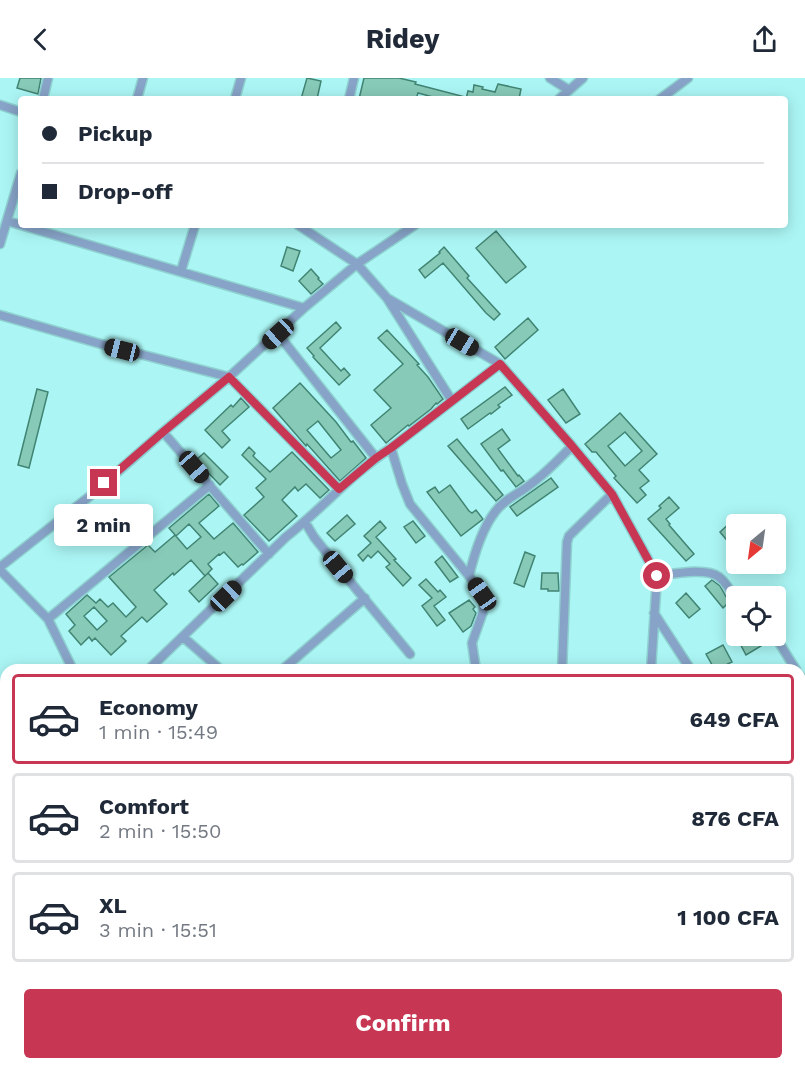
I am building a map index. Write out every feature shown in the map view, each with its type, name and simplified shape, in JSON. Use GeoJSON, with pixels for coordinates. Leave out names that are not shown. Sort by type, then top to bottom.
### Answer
{"type":"FeatureCollection","features":[{"type":"Feature","properties":{"kind":"street"},"geometry":{"type":"LineString","coordinates":[[43,96],[48,78]]}},
{"type":"Feature","properties":{"kind":"street"},"geometry":{"type":"LineString","coordinates":[[138,96],[143,78]]}},
{"type":"Feature","properties":{"kind":"street"},"geometry":{"type":"LineString","coordinates":[[236,96],[242,78]]}},
{"type":"Feature","properties":{"kind":"street"},"geometry":{"type":"LineString","coordinates":[[349,96],[354,78]]}},
{"type":"Feature","properties":{"kind":"street"},"geometry":{"type":"LineString","coordinates":[[550,78],[569,90]]}},
{"type":"Feature","properties":{"kind":"street"},"geometry":{"type":"LineString","coordinates":[[562,96],[584,78]]}},
{"type":"Feature","properties":{"kind":"street"},"geometry":{"type":"LineString","coordinates":[[664,96],[688,78]]}},
{"type":"Feature","properties":{"kind":"street"},"geometry":{"type":"LineString","coordinates":[[0,105],[18,111]]}},
{"type":"Feature","properties":{"kind":"street"},"geometry":{"type":"LineString","coordinates":[[0,244],[18,184]]}},
{"type":"Feature","properties":{"kind":"street"},"geometry":{"type":"LineString","coordinates":[[7,222],[18,225]]}},
{"type":"Feature","properties":{"kind":"street"},"geometry":{"type":"LineString","coordinates":[[28,228],[304,308]]}},
{"type":"Feature","properties":{"kind":"street"},"geometry":{"type":"LineString","coordinates":[[181,271],[194,228]]}},
{"type":"Feature","properties":{"kind":"street"},"geometry":{"type":"LineString","coordinates":[[303,228],[357,264],[387,298],[452,401]]}},
{"type":"Feature","properties":{"kind":"street"},"geometry":{"type":"LineString","coordinates":[[314,235],[316,228]]}},
{"type":"Feature","properties":{"kind":"street"},"geometry":{"type":"LineString","coordinates":[[69,664],[48,619],[0,569],[90,496],[229,377],[304,308],[357,264],[411,228]]}},
{"type":"Feature","properties":{"kind":"street"},"geometry":{"type":"LineString","coordinates":[[387,298],[500,364],[612,494],[657,576],[651,664]]}},
{"type":"Feature","properties":{"kind":"street"},"geometry":{"type":"LineString","coordinates":[[0,315],[100,344],[229,377],[339,489]]}},
{"type":"Feature","properties":{"kind":"street"},"geometry":{"type":"LineString","coordinates":[[278,334],[376,458]]}},
{"type":"Feature","properties":{"kind":"street"},"geometry":{"type":"LineString","coordinates":[[154,664],[339,489],[500,364]]}},
{"type":"Feature","properties":{"kind":"street"},"geometry":{"type":"LineString","coordinates":[[163,432],[269,554]]}},
{"type":"Feature","properties":{"kind":"street"},"geometry":{"type":"LineString","coordinates":[[469,576],[486,526],[496,511],[506,501],[533,483],[572,446]]}},
{"type":"Feature","properties":{"kind":"street"},"geometry":{"type":"LineString","coordinates":[[391,448],[410,504],[482,594],[483,612],[472,643],[475,664]]}},
{"type":"Feature","properties":{"kind":"street"},"geometry":{"type":"LineString","coordinates":[[48,619],[210,485]]}},
{"type":"Feature","properties":{"kind":"street"},"geometry":{"type":"LineString","coordinates":[[562,664],[567,542],[569,536],[612,494]]}},
{"type":"Feature","properties":{"kind":"street"},"geometry":{"type":"LineString","coordinates":[[304,522],[410,654]]}},
{"type":"Feature","properties":{"kind":"street"},"geometry":{"type":"LineString","coordinates":[[657,576],[704,572],[719,576],[727,586]]}},
{"type":"Feature","properties":{"kind":"street"},"geometry":{"type":"LineString","coordinates":[[289,664],[365,598]]}},
{"type":"Feature","properties":{"kind":"street"},"geometry":{"type":"LineString","coordinates":[[654,613],[687,664]]}},
{"type":"Feature","properties":{"kind":"street"},"geometry":{"type":"LineString","coordinates":[[183,637],[214,664]]}},
{"type":"Feature","properties":{"kind":"street"},"geometry":{"type":"LineString","coordinates":[[781,646],[792,664]]}},
{"type":"Feature","properties":{"kind":"building"},"geometry":{"type":"Polygon","coordinates":[[[20,78],[41,78],[38,94],[17,88],[20,78]]]}},
{"type":"Feature","properties":{"kind":"building"},"geometry":{"type":"Polygon","coordinates":[[[307,78],[321,81],[318,96],[302,96],[307,78]]]}},
{"type":"Feature","properties":{"kind":"building"},"geometry":{"type":"Polygon","coordinates":[[[364,78],[399,78],[461,96],[429,96],[418,93],[417,96],[360,96],[364,78]]]}},
{"type":"Feature","properties":{"kind":"building"},"geometry":{"type":"Polygon","coordinates":[[[498,84],[521,89],[520,96],[467,96],[468,91],[473,92],[474,85],[495,92],[498,84]]]}},
{"type":"Feature","properties":{"kind":"building"},"geometry":{"type":"Polygon","coordinates":[[[496,231],[526,267],[506,283],[476,248],[496,231]]]}},
{"type":"Feature","properties":{"kind":"building"},"geometry":{"type":"Polygon","coordinates":[[[287,247],[300,251],[293,271],[281,266],[287,247]]]}},
{"type":"Feature","properties":{"kind":"building"},"geometry":{"type":"Polygon","coordinates":[[[444,247],[469,276],[467,278],[500,314],[494,320],[443,263],[425,278],[419,270],[444,247]]]}},
{"type":"Feature","properties":{"kind":"building"},"geometry":{"type":"Polygon","coordinates":[[[311,269],[323,284],[311,294],[299,281],[311,269]]]}},
{"type":"Feature","properties":{"kind":"building"},"geometry":{"type":"Polygon","coordinates":[[[528,318],[538,330],[505,359],[495,347],[528,318]]]}},
{"type":"Feature","properties":{"kind":"building"},"geometry":{"type":"Polygon","coordinates":[[[336,322],[341,328],[320,348],[341,371],[344,368],[350,375],[339,385],[307,348],[336,322]]]}},
{"type":"Feature","properties":{"kind":"building"},"geometry":{"type":"Polygon","coordinates":[[[387,330],[419,364],[417,365],[443,399],[386,443],[371,425],[391,408],[374,390],[403,364],[378,338],[387,330]]]}},
{"type":"Feature","properties":{"kind":"building"},"geometry":{"type":"Polygon","coordinates":[[[300,383],[366,458],[340,481],[273,408],[300,383]],[[318,421],[307,430],[331,458],[341,450],[318,421]]]}},
{"type":"Feature","properties":{"kind":"building"},"geometry":{"type":"Polygon","coordinates":[[[505,387],[512,395],[498,405],[500,407],[491,414],[468,429],[461,419],[505,387]]]}},
{"type":"Feature","properties":{"kind":"building"},"geometry":{"type":"Polygon","coordinates":[[[37,389],[48,392],[29,468],[18,465],[37,389]]]}},
{"type":"Feature","properties":{"kind":"building"},"geometry":{"type":"Polygon","coordinates":[[[563,389],[580,414],[566,423],[548,400],[563,389]]]}},
{"type":"Feature","properties":{"kind":"building"},"geometry":{"type":"Polygon","coordinates":[[[241,398],[249,407],[222,431],[230,440],[222,448],[205,430],[241,398]]]}},
{"type":"Feature","properties":{"kind":"building"},"geometry":{"type":"Polygon","coordinates":[[[620,413],[657,454],[639,470],[649,481],[640,488],[646,495],[637,503],[614,478],[616,476],[596,452],[592,452],[585,444],[620,413]],[[625,432],[608,446],[625,466],[642,451],[625,432]]]}},
{"type":"Feature","properties":{"kind":"building"},"geometry":{"type":"Polygon","coordinates":[[[502,429],[510,440],[498,449],[524,481],[516,487],[481,444],[502,429]]]}},
{"type":"Feature","properties":{"kind":"building"},"geometry":{"type":"Polygon","coordinates":[[[457,439],[503,495],[496,501],[448,446],[457,439]]]}},
{"type":"Feature","properties":{"kind":"building"},"geometry":{"type":"Polygon","coordinates":[[[249,447],[255,453],[253,456],[270,472],[292,452],[329,490],[320,498],[306,484],[298,491],[295,487],[282,500],[297,516],[269,541],[244,515],[264,497],[256,488],[266,479],[242,455],[249,447]]]}},
{"type":"Feature","properties":{"kind":"building"},"geometry":{"type":"Polygon","coordinates":[[[204,453],[228,477],[220,485],[196,460],[204,453]]]}},
{"type":"Feature","properties":{"kind":"building"},"geometry":{"type":"Polygon","coordinates":[[[551,478],[558,487],[517,516],[510,507],[551,478]]]}},
{"type":"Feature","properties":{"kind":"building"},"geometry":{"type":"Polygon","coordinates":[[[450,485],[469,511],[472,513],[476,510],[483,519],[461,536],[427,492],[435,487],[439,493],[450,485]]]}},
{"type":"Feature","properties":{"kind":"building"},"geometry":{"type":"Polygon","coordinates":[[[209,494],[219,506],[199,523],[214,539],[233,523],[258,552],[238,567],[224,552],[219,554],[208,564],[212,569],[205,576],[191,560],[154,590],[167,604],[147,622],[142,617],[121,636],[126,641],[111,655],[95,638],[92,641],[89,637],[81,645],[69,631],[75,625],[66,614],[87,595],[96,603],[100,599],[108,607],[113,603],[126,617],[136,607],[109,577],[148,545],[155,552],[175,535],[187,549],[201,537],[189,524],[176,536],[169,528],[209,494]],[[94,607],[84,616],[97,630],[107,621],[94,607]]]}},
{"type":"Feature","properties":{"kind":"building"},"geometry":{"type":"Polygon","coordinates":[[[669,497],[679,508],[666,519],[694,554],[686,561],[648,519],[661,508],[659,506],[669,497]]]}},
{"type":"Feature","properties":{"kind":"building"},"geometry":{"type":"Polygon","coordinates":[[[347,515],[355,524],[335,541],[327,533],[347,515]]]}},
{"type":"Feature","properties":{"kind":"building"},"geometry":{"type":"Polygon","coordinates":[[[380,521],[386,528],[376,537],[411,578],[403,586],[386,567],[390,564],[378,551],[371,558],[368,555],[363,561],[358,555],[371,543],[364,536],[380,521]]]}},
{"type":"Feature","properties":{"kind":"building"},"geometry":{"type":"Polygon","coordinates":[[[413,521],[425,536],[416,543],[404,527],[413,521]]]}},
{"type":"Feature","properties":{"kind":"building"},"geometry":{"type":"Polygon","coordinates":[[[726,526],[726,539],[720,532],[726,526]]]}},
{"type":"Feature","properties":{"kind":"building"},"geometry":{"type":"Polygon","coordinates":[[[525,552],[535,556],[524,587],[514,583],[525,552]]]}},
{"type":"Feature","properties":{"kind":"building"},"geometry":{"type":"Polygon","coordinates":[[[442,556],[458,577],[450,582],[435,562],[442,556]]]}},
{"type":"Feature","properties":{"kind":"building"},"geometry":{"type":"Polygon","coordinates":[[[208,573],[218,584],[199,602],[189,591],[208,573]]]}},
{"type":"Feature","properties":{"kind":"building"},"geometry":{"type":"Polygon","coordinates":[[[542,573],[558,573],[559,591],[541,589],[542,573]]]}},
{"type":"Feature","properties":{"kind":"building"},"geometry":{"type":"Polygon","coordinates":[[[426,579],[446,597],[434,606],[445,620],[437,626],[422,606],[432,598],[419,585],[426,579]]]}},
{"type":"Feature","properties":{"kind":"building"},"geometry":{"type":"Polygon","coordinates":[[[712,580],[720,586],[726,597],[726,605],[723,608],[705,586],[712,580]]]}},
{"type":"Feature","properties":{"kind":"building"},"geometry":{"type":"Polygon","coordinates":[[[686,593],[700,609],[689,618],[676,603],[686,593]]]}},
{"type":"Feature","properties":{"kind":"building"},"geometry":{"type":"Polygon","coordinates":[[[469,600],[475,607],[473,609],[476,613],[471,626],[463,632],[449,613],[469,600]]]}},
{"type":"Feature","properties":{"kind":"building"},"geometry":{"type":"Polygon","coordinates":[[[723,645],[732,662],[712,664],[706,654],[723,645]]]}},
{"type":"Feature","properties":{"kind":"building"},"geometry":{"type":"Polygon","coordinates":[[[741,646],[761,646],[746,655],[741,646]]]}},
{"type":"Feature","properties":{"kind":"route"},"geometry":{"type":"LineString","coordinates":[[104,483],[229,377],[339,489],[500,364],[612,494],[657,576]]}}]}
